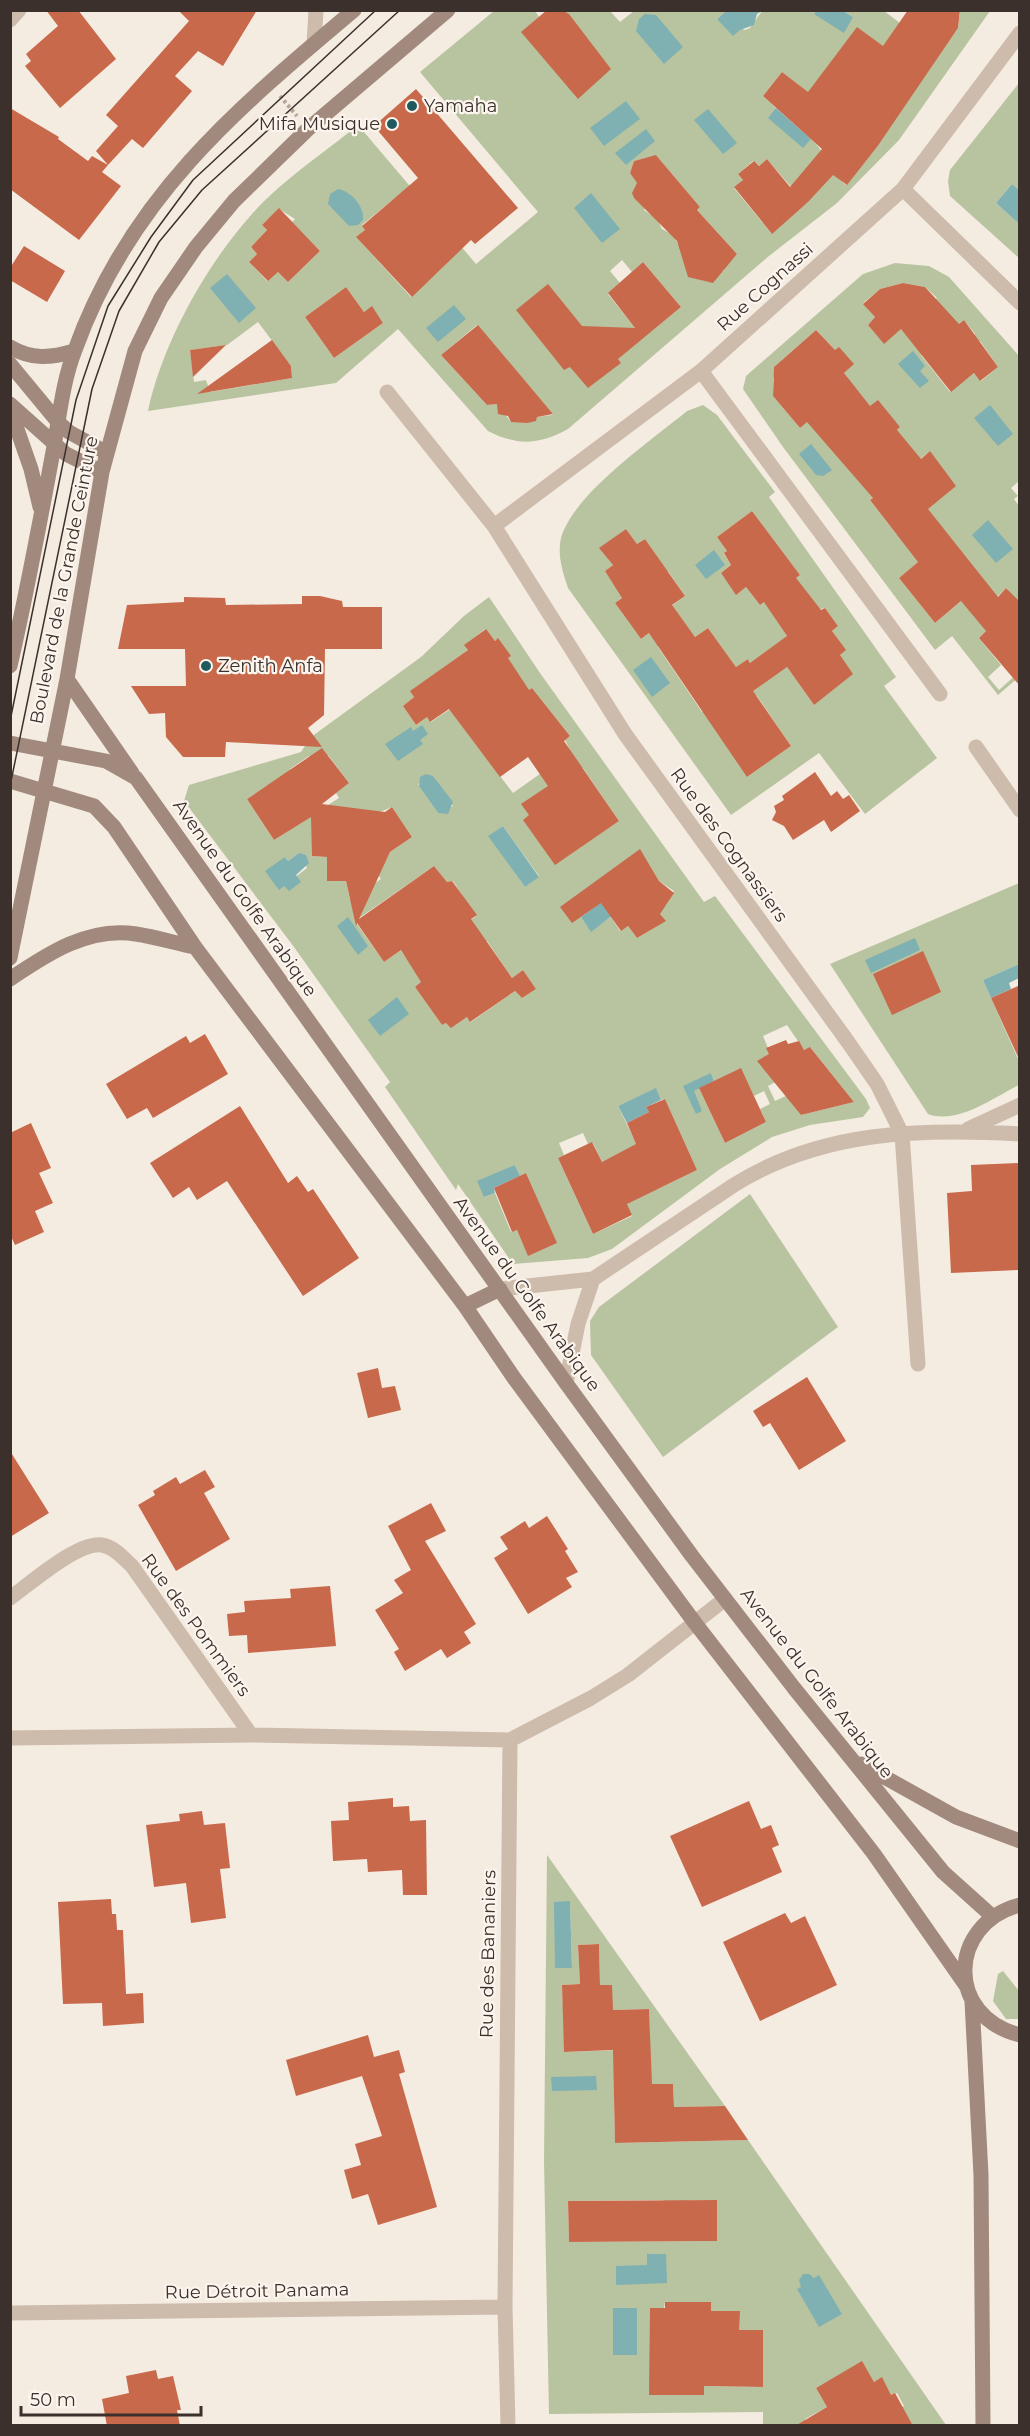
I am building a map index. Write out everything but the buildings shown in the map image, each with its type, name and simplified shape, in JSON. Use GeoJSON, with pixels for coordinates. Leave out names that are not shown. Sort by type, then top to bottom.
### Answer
{"type":"FeatureCollection","features":[{"type":"Feature","properties":{"kind":"street"},"geometry":{"type":"LineString","coordinates":[[10,20],[19,10]]}},
{"type":"Feature","properties":{"kind":"street"},"geometry":{"type":"LineString","coordinates":[[314,44],[316,10]]}},
{"type":"Feature","properties":{"kind":"street","name":"Boulevard de la Grande Ceinture"},"geometry":{"type":"LineString","coordinates":[[10,666],[74,351],[103,282],[162,190],[206,142],[268,82],[354,10]]}},
{"type":"Feature","properties":{"kind":"street","name":"Boulevard de la Grande Ceinture"},"geometry":{"type":"LineString","coordinates":[[10,958],[26,890],[42,791],[67,679],[102,472],[135,351],[161,298],[196,247],[234,201],[308,129],[448,10]]}},
{"type":"Feature","properties":{"kind":"street","name":"Rue Cognassi"},"geometry":{"type":"LineString","coordinates":[[494,526],[701,371],[903,189],[1020,33]]}},
{"type":"Feature","properties":{"kind":"street"},"geometry":{"type":"LineString","coordinates":[[903,189],[1020,303]]}},
{"type":"Feature","properties":{"kind":"street"},"geometry":{"type":"LineString","coordinates":[[10,347],[20,352],[51,358],[74,351]]}},
{"type":"Feature","properties":{"kind":"street"},"geometry":{"type":"LineString","coordinates":[[10,364],[58,422],[69,432],[107,453]]}},
{"type":"Feature","properties":{"kind":"street"},"geometry":{"type":"LineString","coordinates":[[701,371],[940,694]]}},
{"type":"Feature","properties":{"kind":"street","name":"Rue des Cognassiers"},"geometry":{"type":"LineString","coordinates":[[387,392],[494,526],[625,734],[877,1084],[902,1134],[918,1364]]}},
{"type":"Feature","properties":{"kind":"street"},"geometry":{"type":"LineString","coordinates":[[10,404],[66,454],[102,472]]}},
{"type":"Feature","properties":{"kind":"street"},"geometry":{"type":"LineString","coordinates":[[10,409],[31,470],[41,514]]}},
{"type":"Feature","properties":{"kind":"street"},"geometry":{"type":"LineString","coordinates":[[67,679],[136,778]]}},
{"type":"Feature","properties":{"kind":"street","name":"Avenue du Golfe Arabique"},"geometry":{"type":"LineString","coordinates":[[10,743],[106,761],[136,778],[566,1383],[725,1599],[850,1759],[943,1872],[992,1916]]}},
{"type":"Feature","properties":{"kind":"street"},"geometry":{"type":"LineString","coordinates":[[976,747],[1020,810]]}},
{"type":"Feature","properties":{"kind":"street"},"geometry":{"type":"LineString","coordinates":[[10,781],[94,806],[114,827],[195,947],[360,1171],[465,1306],[514,1378],[695,1623],[874,1854],[967,1986]]}},
{"type":"Feature","properties":{"kind":"street"},"geometry":{"type":"LineString","coordinates":[[10,979],[41,958],[72,944],[106,933],[135,933],[195,947]]}},
{"type":"Feature","properties":{"kind":"street"},"geometry":{"type":"LineString","coordinates":[[966,1131],[1020,1105]]}},
{"type":"Feature","properties":{"kind":"street"},"geometry":{"type":"LineString","coordinates":[[465,1306],[500,1289],[593,1279],[734,1185],[792,1155],[853,1138],[966,1131],[1020,1134]]}},
{"type":"Feature","properties":{"kind":"street"},"geometry":{"type":"LineString","coordinates":[[566,1383],[578,1324],[593,1279]]}},
{"type":"Feature","properties":{"kind":"street","name":"Rue des Pommiers"},"geometry":{"type":"LineString","coordinates":[[10,1598],[84,1548],[101,1545],[116,1551],[132,1566],[251,1735]]}},
{"type":"Feature","properties":{"kind":"street"},"geometry":{"type":"LineString","coordinates":[[10,1738],[251,1735],[510,1740],[609,1687],[725,1599]]}},
{"type":"Feature","properties":{"kind":"street","name":"Rue des Bananiers"},"geometry":{"type":"LineString","coordinates":[[508,2426],[505,2307],[510,1740]]}},
{"type":"Feature","properties":{"kind":"street"},"geometry":{"type":"LineString","coordinates":[[850,1759],[956,1817],[1020,1841]]}},
{"type":"Feature","properties":{"kind":"street"},"geometry":{"type":"LineString","coordinates":[[983,2426],[981,2186],[972,2001],[964,1971],[971,1940],[992,1916],[1020,1905]]}},
{"type":"Feature","properties":{"kind":"street"},"geometry":{"type":"LineString","coordinates":[[972,2001],[993,2025],[1020,2035]]}},
{"type":"Feature","properties":{"kind":"street","name":"Rue Détroit Panama"},"geometry":{"type":"LineString","coordinates":[[10,2313],[505,2307]]}},
{"type":"Feature","properties":{"kind":"path"},"geometry":{"type":"LineString","coordinates":[[268,82],[308,129]]}},
{"type":"Feature","properties":{"kind":"green space"},"geometry":{"type":"Polygon","coordinates":[[[494,11],[535,11],[539,17],[522,32],[578,98],[562,11],[610,11],[620,22],[634,11],[726,11],[717,19],[745,30],[750,28],[762,11],[816,11],[814,14],[853,17],[843,11],[884,11],[940,53],[958,28],[960,11],[990,11],[899,140],[837,203],[769,256],[568,429],[538,441],[528,442],[509,439],[488,431],[398,329],[336,383],[148,411],[164,359],[175,333],[188,306],[218,257],[263,202],[358,125],[476,264],[538,212],[420,72],[494,11]],[[782,72],[763,96],[776,108],[769,118],[803,147],[811,139],[835,174],[846,185],[877,147],[782,72]],[[657,156],[650,162],[646,158],[634,161],[630,173],[639,185],[633,192],[634,198],[646,205],[644,210],[657,219],[662,229],[673,235],[696,276],[701,280],[714,282],[718,271],[724,271],[724,262],[728,264],[737,254],[697,210],[700,207],[657,156]],[[767,159],[759,166],[753,161],[738,174],[743,180],[734,188],[771,233],[808,202],[800,192],[797,194],[767,159]],[[396,197],[362,225],[365,230],[357,238],[411,297],[446,264],[396,197]],[[279,209],[262,225],[267,230],[251,247],[257,254],[249,262],[267,281],[278,272],[288,282],[320,251],[292,222],[295,219],[279,209]],[[622,260],[610,271],[620,283],[608,294],[643,338],[681,307],[643,262],[632,272],[622,260]],[[346,287],[305,317],[334,358],[383,323],[372,307],[364,312],[346,287]],[[258,322],[227,345],[190,350],[194,382],[206,380],[210,392],[292,378],[291,366],[258,322]],[[477,325],[441,355],[487,405],[497,404],[511,422],[535,421],[537,417],[553,414],[477,325]]]}},
{"type":"Feature","properties":{"kind":"green space"},"geometry":{"type":"Polygon","coordinates":[[[1019,83],[1019,190],[1012,184],[996,203],[1019,224],[1019,258],[950,196],[948,181],[950,170],[1019,83]]]}},
{"type":"Feature","properties":{"kind":"green space"},"geometry":{"type":"Polygon","coordinates":[[[895,263],[929,266],[949,277],[1019,356],[1019,481],[1011,488],[1018,496],[1014,499],[1019,506],[1019,602],[1006,588],[991,603],[986,631],[979,638],[1001,665],[988,677],[999,690],[1019,672],[1019,677],[998,695],[952,636],[935,650],[783,447],[743,389],[746,376],[863,274],[895,263]],[[903,283],[880,289],[863,303],[875,317],[868,325],[884,343],[937,298],[925,287],[903,283]],[[964,320],[921,355],[950,392],[974,373],[981,381],[998,367],[980,341],[976,344],[971,338],[975,334],[964,320]],[[816,330],[775,366],[780,372],[773,378],[773,396],[800,428],[847,377],[844,373],[853,364],[835,350],[816,330]],[[870,406],[821,438],[897,430],[900,427],[870,406]],[[930,451],[870,500],[897,535],[930,451]],[[949,536],[899,578],[935,623],[985,581],[949,536]]]}},
{"type":"Feature","properties":{"kind":"green space"},"geometry":{"type":"Polygon","coordinates":[[[703,405],[717,415],[775,492],[769,497],[896,677],[884,686],[937,758],[865,814],[819,753],[731,815],[568,588],[560,557],[561,538],[581,503],[615,469],[687,411],[703,405]],[[752,511],[717,537],[727,551],[724,554],[731,565],[721,573],[736,594],[746,587],[760,605],[800,575],[752,511]],[[626,529],[600,548],[613,565],[605,571],[623,597],[615,603],[641,639],[666,621],[662,613],[685,596],[668,571],[664,573],[645,539],[637,544],[626,529]],[[825,608],[776,619],[787,636],[784,663],[814,705],[840,655],[845,650],[832,631],[838,626],[825,608]],[[687,627],[658,647],[702,712],[723,699],[764,683],[748,659],[736,667],[708,628],[695,637],[687,627]],[[757,696],[740,708],[747,777],[791,746],[757,696]]]}},
{"type":"Feature","properties":{"kind":"green space"},"geometry":{"type":"Polygon","coordinates":[[[489,597],[540,673],[704,902],[715,896],[866,1099],[870,1108],[863,1117],[810,1125],[772,1137],[720,1169],[612,1249],[588,1258],[513,1264],[458,1184],[456,1190],[385,1087],[390,1082],[294,947],[184,801],[189,785],[301,752],[311,737],[421,657],[464,616],[489,597]],[[485,629],[465,645],[468,650],[411,691],[414,697],[403,706],[416,725],[427,717],[431,722],[465,699],[510,656],[498,639],[495,641],[485,629]],[[532,688],[468,734],[513,793],[571,752],[565,740],[570,736],[532,688]],[[328,755],[316,764],[309,756],[290,769],[296,776],[269,790],[266,786],[247,799],[274,840],[339,798],[336,793],[349,783],[328,755]],[[583,768],[538,800],[542,806],[555,864],[619,821],[583,768]],[[433,776],[418,784],[438,813],[453,806],[433,776]],[[392,807],[312,841],[312,856],[327,857],[327,880],[346,881],[350,900],[381,879],[373,868],[385,862],[390,852],[412,837],[392,807]],[[503,826],[489,836],[525,887],[539,876],[503,826]],[[640,850],[581,917],[591,931],[611,917],[620,931],[628,926],[637,938],[665,921],[658,911],[666,905],[674,891],[659,881],[640,850]],[[299,853],[288,861],[285,857],[284,886],[307,868],[299,853]],[[434,866],[355,921],[384,962],[401,950],[405,956],[441,942],[476,916],[453,881],[447,882],[434,866]],[[487,941],[415,987],[442,1025],[446,1023],[452,1027],[467,1017],[471,1022],[515,991],[522,998],[536,989],[523,970],[512,978],[487,941]],[[787,1025],[763,1036],[781,1079],[768,1086],[775,1101],[788,1095],[801,1115],[854,1102],[811,1048],[804,1050],[787,1025]],[[740,1069],[714,1081],[711,1073],[694,1091],[699,1088],[725,1143],[766,1122],[760,1109],[770,1104],[764,1091],[754,1096],[740,1069]],[[656,1089],[618,1106],[658,1189],[697,1170],[665,1099],[661,1100],[656,1089]],[[583,1133],[559,1143],[564,1155],[558,1158],[593,1234],[632,1216],[608,1159],[602,1162],[593,1143],[588,1144],[583,1133]],[[515,1165],[484,1197],[495,1193],[511,1232],[517,1230],[528,1255],[556,1243],[526,1173],[520,1176],[515,1165]]]}},
{"type":"Feature","properties":{"kind":"green space"},"geometry":{"type":"Polygon","coordinates":[[[1019,883],[1019,964],[983,980],[1019,1061],[1019,1085],[963,1113],[951,1116],[928,1114],[830,964],[1019,883]]]}},
{"type":"Feature","properties":{"kind":"green space"},"geometry":{"type":"Polygon","coordinates":[[[750,1194],[838,1327],[663,1457],[591,1355],[590,1321],[599,1307],[750,1194]]]}},
{"type":"Feature","properties":{"kind":"green space"},"geometry":{"type":"Polygon","coordinates":[[[547,1855],[725,2106],[674,2107],[673,2084],[614,2085],[615,2143],[748,2140],[946,2425],[913,2425],[897,2411],[904,2406],[897,2393],[891,2395],[882,2378],[874,2382],[862,2362],[816,2388],[827,2407],[805,2419],[808,2425],[763,2425],[763,2412],[549,2414],[544,2161],[547,1855]],[[554,1902],[572,1968],[570,1902],[554,1902]],[[599,1944],[578,1945],[580,1984],[562,1985],[565,2052],[650,2049],[649,2009],[613,2010],[600,1985],[599,1944]],[[662,2200],[568,2201],[569,2242],[717,2241],[717,2200],[690,2200],[689,2208],[662,2200]],[[665,2302],[650,2395],[703,2395],[704,2386],[763,2387],[763,2330],[739,2330],[739,2311],[711,2311],[711,2302],[665,2302]]]}},
{"type":"Feature","properties":{"kind":"green space"},"geometry":{"type":"Polygon","coordinates":[[[1003,1971],[1019,1991],[1019,2019],[1006,2019],[993,2001],[998,1974],[1003,1971]]]}},
{"type":"Feature","properties":{"kind":"water"},"geometry":{"type":"Polygon","coordinates":[[[726,11],[762,11],[757,14],[754,25],[740,30],[733,36],[717,19],[726,11]]]}},
{"type":"Feature","properties":{"kind":"water"},"geometry":{"type":"Polygon","coordinates":[[[816,11],[843,11],[853,17],[844,33],[814,14],[816,11]]]}},
{"type":"Feature","properties":{"kind":"water"},"geometry":{"type":"Polygon","coordinates":[[[645,14],[656,15],[683,47],[664,64],[636,31],[639,19],[645,14]]]}},
{"type":"Feature","properties":{"kind":"water"},"geometry":{"type":"Polygon","coordinates":[[[626,101],[640,119],[604,146],[590,128],[626,101]]]}},
{"type":"Feature","properties":{"kind":"water"},"geometry":{"type":"Polygon","coordinates":[[[776,108],[811,139],[803,148],[768,118],[776,108]]]}},
{"type":"Feature","properties":{"kind":"water"},"geometry":{"type":"Polygon","coordinates":[[[708,109],[737,143],[723,154],[694,120],[708,109]]]}},
{"type":"Feature","properties":{"kind":"water"},"geometry":{"type":"Polygon","coordinates":[[[646,129],[655,141],[626,165],[615,153],[646,129]]]}},
{"type":"Feature","properties":{"kind":"water"},"geometry":{"type":"Polygon","coordinates":[[[1012,184],[1019,190],[1019,224],[996,203],[1012,184]]]}},
{"type":"Feature","properties":{"kind":"water"},"geometry":{"type":"Polygon","coordinates":[[[338,189],[348,193],[356,200],[362,210],[363,220],[358,225],[349,226],[328,204],[330,194],[338,189]]]}},
{"type":"Feature","properties":{"kind":"water"},"geometry":{"type":"Polygon","coordinates":[[[591,193],[620,229],[602,243],[574,208],[591,193]]]}},
{"type":"Feature","properties":{"kind":"water"},"geometry":{"type":"Polygon","coordinates":[[[227,274],[256,308],[239,323],[210,288],[227,274]]]}},
{"type":"Feature","properties":{"kind":"water"},"geometry":{"type":"Polygon","coordinates":[[[454,305],[466,319],[438,342],[426,328],[454,305]]]}},
{"type":"Feature","properties":{"kind":"water"},"geometry":{"type":"Polygon","coordinates":[[[913,351],[925,366],[920,371],[929,381],[920,388],[898,364],[913,351]]]}},
{"type":"Feature","properties":{"kind":"water"},"geometry":{"type":"Polygon","coordinates":[[[990,405],[1013,434],[998,446],[974,418],[990,405]]]}},
{"type":"Feature","properties":{"kind":"water"},"geometry":{"type":"Polygon","coordinates":[[[811,444],[832,470],[823,476],[816,475],[799,454],[811,444]]]}},
{"type":"Feature","properties":{"kind":"water"},"geometry":{"type":"Polygon","coordinates":[[[988,520],[1013,549],[996,563],[972,535],[988,520]]]}},
{"type":"Feature","properties":{"kind":"water"},"geometry":{"type":"Polygon","coordinates":[[[714,550],[725,565],[706,579],[695,565],[714,550]]]}},
{"type":"Feature","properties":{"kind":"water"},"geometry":{"type":"Polygon","coordinates":[[[651,657],[670,683],[652,697],[633,670],[651,657]]]}},
{"type":"Feature","properties":{"kind":"water"},"geometry":{"type":"Polygon","coordinates":[[[422,725],[428,734],[420,740],[423,744],[398,761],[385,744],[411,727],[413,731],[422,725]]]}},
{"type":"Feature","properties":{"kind":"water"},"geometry":{"type":"Polygon","coordinates":[[[426,774],[433,776],[453,802],[448,814],[438,813],[419,786],[420,777],[426,774]]]}},
{"type":"Feature","properties":{"kind":"water"},"geometry":{"type":"Polygon","coordinates":[[[503,826],[539,877],[525,887],[488,836],[503,826]]]}},
{"type":"Feature","properties":{"kind":"water"},"geometry":{"type":"Polygon","coordinates":[[[299,853],[306,855],[309,863],[296,875],[301,882],[289,891],[284,886],[279,890],[265,871],[285,857],[288,861],[299,853]]]}},
{"type":"Feature","properties":{"kind":"water"},"geometry":{"type":"Polygon","coordinates":[[[607,898],[617,912],[591,932],[581,917],[607,898]]]}},
{"type":"Feature","properties":{"kind":"water"},"geometry":{"type":"Polygon","coordinates":[[[348,917],[368,946],[358,955],[337,926],[348,917]]]}},
{"type":"Feature","properties":{"kind":"water"},"geometry":{"type":"Polygon","coordinates":[[[915,938],[920,950],[871,973],[865,960],[915,938]]]}},
{"type":"Feature","properties":{"kind":"water"},"geometry":{"type":"Polygon","coordinates":[[[1019,964],[1019,978],[1009,983],[1011,989],[991,998],[983,980],[1019,964]]]}},
{"type":"Feature","properties":{"kind":"water"},"geometry":{"type":"Polygon","coordinates":[[[397,997],[409,1014],[380,1036],[368,1020],[397,997]]]}},
{"type":"Feature","properties":{"kind":"water"},"geometry":{"type":"Polygon","coordinates":[[[711,1073],[714,1081],[694,1091],[702,1111],[696,1114],[683,1086],[711,1073]]]}},
{"type":"Feature","properties":{"kind":"water"},"geometry":{"type":"Polygon","coordinates":[[[656,1088],[661,1100],[646,1107],[649,1112],[627,1123],[618,1106],[656,1088]]]}},
{"type":"Feature","properties":{"kind":"water"},"geometry":{"type":"Polygon","coordinates":[[[515,1165],[520,1176],[494,1188],[495,1193],[484,1197],[477,1181],[515,1165]]]}},
{"type":"Feature","properties":{"kind":"water"},"geometry":{"type":"Polygon","coordinates":[[[570,1901],[572,1968],[555,1968],[554,1902],[570,1901]]]}},
{"type":"Feature","properties":{"kind":"water"},"geometry":{"type":"Polygon","coordinates":[[[596,2076],[597,2090],[552,2091],[551,2077],[596,2076]]]}},
{"type":"Feature","properties":{"kind":"water"},"geometry":{"type":"Polygon","coordinates":[[[647,2254],[666,2254],[667,2283],[616,2285],[616,2266],[647,2265],[647,2254]]]}},
{"type":"Feature","properties":{"kind":"water"},"geometry":{"type":"Polygon","coordinates":[[[803,2274],[809,2274],[814,2278],[819,2275],[842,2314],[819,2327],[797,2289],[801,2287],[799,2280],[803,2274]]]}},
{"type":"Feature","properties":{"kind":"water"},"geometry":{"type":"Polygon","coordinates":[[[613,2308],[637,2308],[637,2355],[613,2355],[613,2308]]]}},
{"type":"Feature","properties":{"kind":"tram line"},"geometry":{"type":"LineString","coordinates":[[10,721],[76,400],[108,306],[151,237],[193,180],[376,10]]}},
{"type":"Feature","properties":{"kind":"tram line"},"geometry":{"type":"LineString","coordinates":[[10,786],[92,389],[119,311],[159,242],[202,190],[400,10]]}},
{"type":"Feature","properties":{"kind":"place","name":"Yamaha"},"geometry":{"type":"Point","coordinates":[412,106]}},
{"type":"Feature","properties":{"kind":"place","name":"Mifa Musique"},"geometry":{"type":"Point","coordinates":[392,124]}},
{"type":"Feature","properties":{"kind":"place","name":"Zenith Anfa"},"geometry":{"type":"Point","coordinates":[206,666]}}]}
